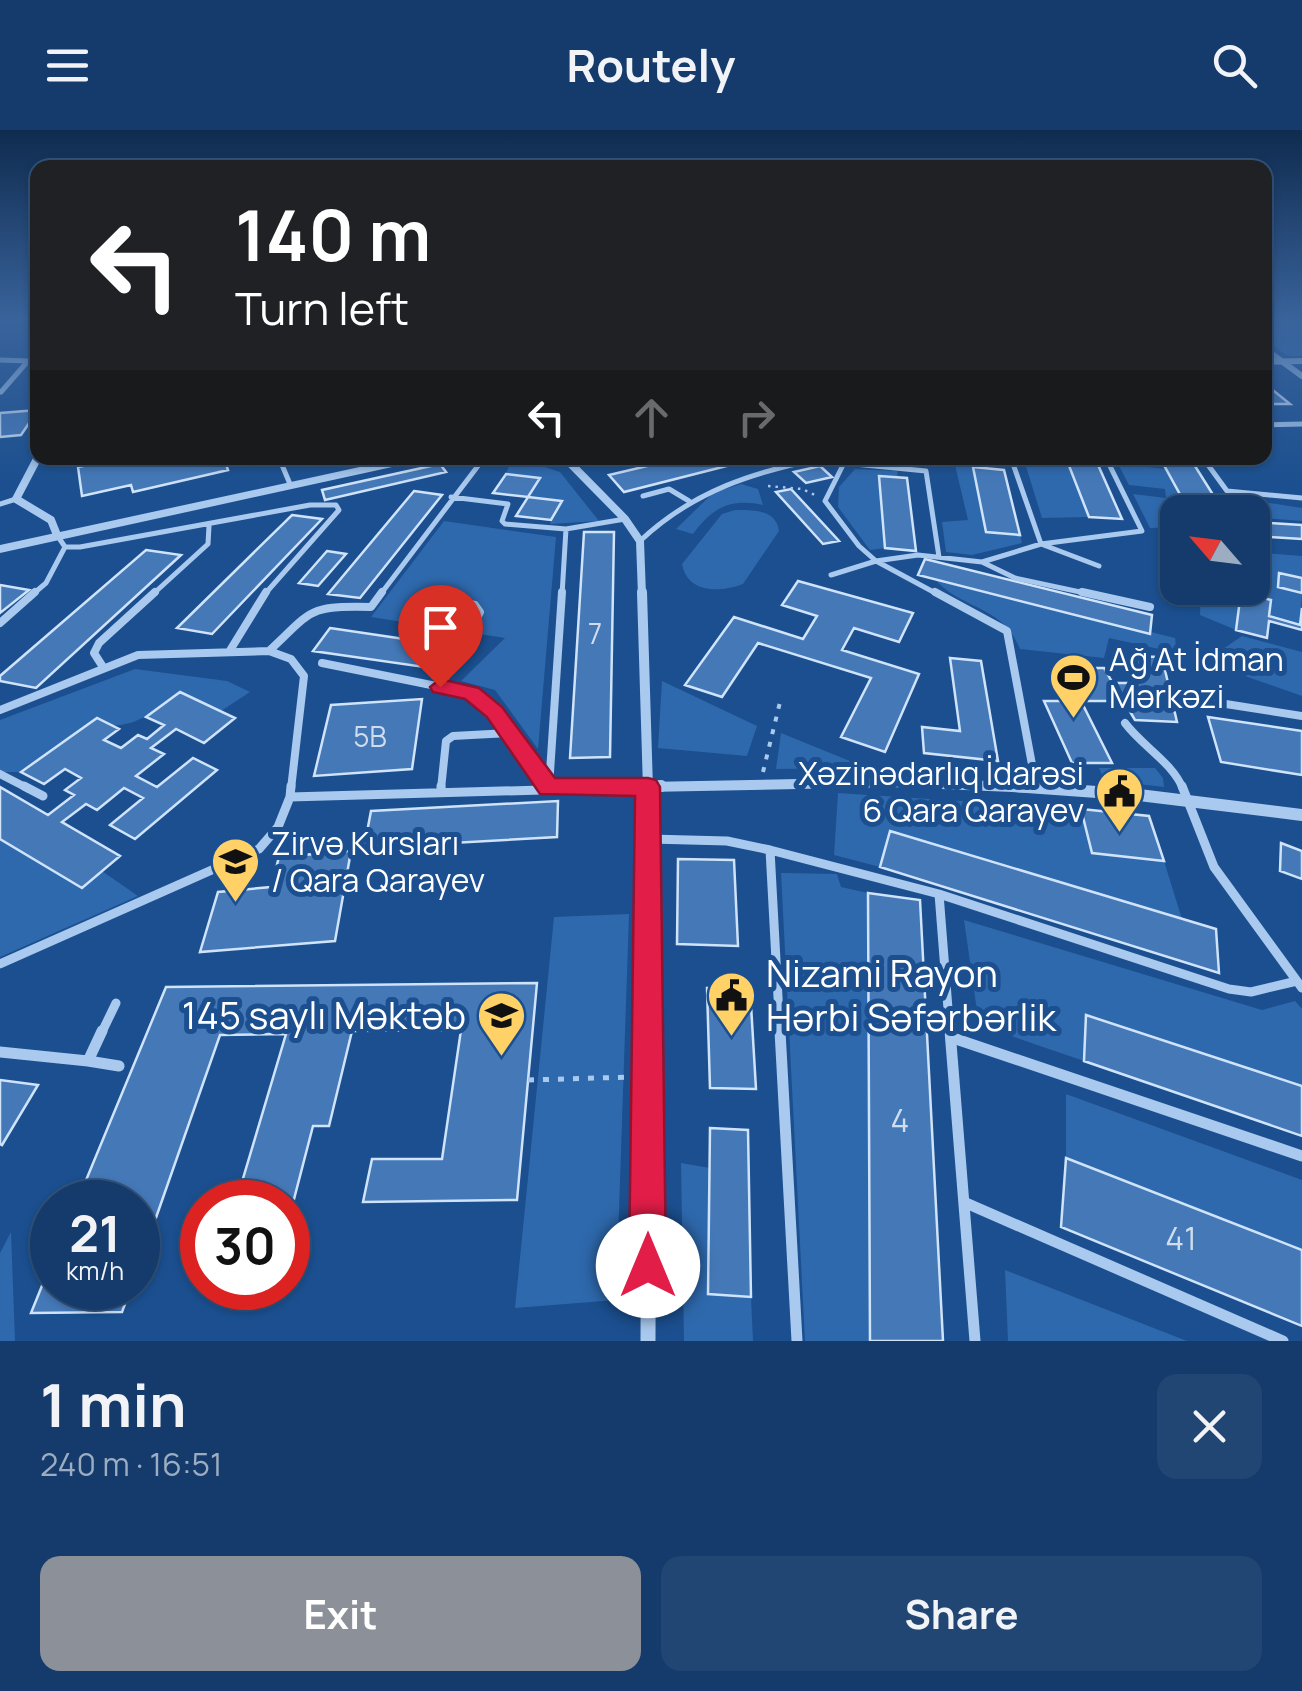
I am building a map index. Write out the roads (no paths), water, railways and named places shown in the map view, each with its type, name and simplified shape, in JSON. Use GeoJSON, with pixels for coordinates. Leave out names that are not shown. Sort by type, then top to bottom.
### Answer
{"type":"FeatureCollection","features":[{"type":"Feature","properties":{"kind":"street"},"geometry":{"type":"LineString","coordinates":[[34,465],[16,498],[51,520],[61,541]]}},
{"type":"Feature","properties":{"kind":"street"},"geometry":{"type":"LineString","coordinates":[[0,549],[61,541],[381,465]]}},
{"type":"Feature","properties":{"kind":"street"},"geometry":{"type":"LineString","coordinates":[[572,465],[625,519],[640,541],[650,839],[646,1077],[648,1341]]}},
{"type":"Feature","properties":{"kind":"street"},"geometry":{"type":"LineString","coordinates":[[648,787],[760,781],[1036,786],[1302,815]]}},
{"type":"Feature","properties":{"kind":"lane"},"geometry":{"type":"LineString","coordinates":[[1272,423],[1300,426]]}},
{"type":"Feature","properties":{"kind":"lane"},"geometry":{"type":"LineString","coordinates":[[282,465],[290,484]]}},
{"type":"Feature","properties":{"kind":"lane"},"geometry":{"type":"LineString","coordinates":[[269,651],[313,610],[324,606],[372,607],[478,465]]}},
{"type":"Feature","properties":{"kind":"lane"},"geometry":{"type":"LineString","coordinates":[[640,541],[668,512],[713,487],[796,465]]}},
{"type":"Feature","properties":{"kind":"lane"},"geometry":{"type":"LineString","coordinates":[[839,465],[825,501],[858,546],[876,561],[1007,631],[1036,786]]}},
{"type":"Feature","properties":{"kind":"lane"},"geometry":{"type":"LineString","coordinates":[[880,465],[926,471],[939,558]]}},
{"type":"Feature","properties":{"kind":"lane"},"geometry":{"type":"LineString","coordinates":[[1013,465],[1040,544]]}},
{"type":"Feature","properties":{"kind":"lane"},"geometry":{"type":"LineString","coordinates":[[982,562],[1040,544],[1142,530],[1110,465]]}},
{"type":"Feature","properties":{"kind":"lane"},"geometry":{"type":"LineString","coordinates":[[1208,465],[1227,491],[1302,498]]}},
{"type":"Feature","properties":{"kind":"lane"},"geometry":{"type":"LineString","coordinates":[[643,496],[668,489],[690,500]]}},
{"type":"Feature","properties":{"kind":"lane"},"geometry":{"type":"LineString","coordinates":[[451,497],[508,504],[502,521],[505,524],[566,529],[625,519]]}},
{"type":"Feature","properties":{"kind":"lane"},"geometry":{"type":"LineString","coordinates":[[0,504],[16,498]]}},
{"type":"Feature","properties":{"kind":"lane"},"geometry":{"type":"LineString","coordinates":[[0,623],[42,588],[61,541],[209,526],[310,505],[336,505],[338,510],[255,605],[229,652]]}},
{"type":"Feature","properties":{"kind":"lane"},"geometry":{"type":"LineString","coordinates":[[103,666],[94,653],[99,643],[208,544],[209,526]]}},
{"type":"Feature","properties":{"kind":"lane"},"geometry":{"type":"LineString","coordinates":[[549,787],[566,529]]}},
{"type":"Feature","properties":{"kind":"lane"},"geometry":{"type":"LineString","coordinates":[[1040,544],[1099,566]]}},
{"type":"Feature","properties":{"kind":"lane"},"geometry":{"type":"LineString","coordinates":[[831,575],[876,561],[918,556],[982,562],[1016,578],[1150,607]]}},
{"type":"Feature","properties":{"kind":"lane"},"geometry":{"type":"LineString","coordinates":[[422,595],[474,605],[480,612],[440,687]]}},
{"type":"Feature","properties":{"kind":"lane"},"geometry":{"type":"LineString","coordinates":[[0,710],[103,666],[164,652],[269,651],[288,656],[299,664],[304,676],[290,796],[278,827],[259,849],[0,964]]}},
{"type":"Feature","properties":{"kind":"lane"},"geometry":{"type":"LineString","coordinates":[[322,663],[472,693],[494,712],[549,787]]}},
{"type":"Feature","properties":{"kind":"lane"},"geometry":{"type":"LineString","coordinates":[[1214,702],[1302,716]]}},
{"type":"Feature","properties":{"kind":"lane"},"geometry":{"type":"LineString","coordinates":[[650,839],[727,841],[770,850],[939,894],[1228,989],[1251,992],[1299,984],[1214,867],[1169,764],[1141,744],[1125,723]]}},
{"type":"Feature","properties":{"kind":"lane"},"geometry":{"type":"LineString","coordinates":[[440,791],[446,740],[453,736],[510,733]]}},
{"type":"Feature","properties":{"kind":"lane"},"geometry":{"type":"LineString","coordinates":[[0,774],[43,796]]}},
{"type":"Feature","properties":{"kind":"lane"},"geometry":{"type":"LineString","coordinates":[[290,796],[648,787]]}},
{"type":"Feature","properties":{"kind":"lane"},"geometry":{"type":"LineString","coordinates":[[770,850],[797,1341]]}},
{"type":"Feature","properties":{"kind":"lane"},"geometry":{"type":"LineString","coordinates":[[939,894],[954,1038],[975,1341]]}},
{"type":"Feature","properties":{"kind":"lane"},"geometry":{"type":"LineString","coordinates":[[88,1061],[116,1002]]}},
{"type":"Feature","properties":{"kind":"lane"},"geometry":{"type":"LineString","coordinates":[[954,1038],[1302,1156]]}},
{"type":"Feature","properties":{"kind":"lane"},"geometry":{"type":"LineString","coordinates":[[0,1052],[119,1066]]}},
{"type":"Feature","properties":{"kind":"lane"},"geometry":{"type":"LineString","coordinates":[[966,1203],[1283,1341]]}},
{"type":"Feature","properties":{"kind":"place","name":"Ağ At İdman Mərkəzi"},"geometry":{"type":"Point","coordinates":[1074,720]}},
{"type":"Feature","properties":{"kind":"place","name":"Xəzinədarlıq İdarəsi 6 Qara Qarayev"},"geometry":{"type":"Point","coordinates":[1119,834]}},
{"type":"Feature","properties":{"kind":"place","name":"Zirvə Kursları / Qara Qarayev"},"geometry":{"type":"Point","coordinates":[236,904]}},
{"type":"Feature","properties":{"kind":"place","name":"Nizami Rayon Hərbi Səfərbərlik"},"geometry":{"type":"Point","coordinates":[731,1038]}},
{"type":"Feature","properties":{"kind":"place","name":"145 saylı Məktəb"},"geometry":{"type":"Point","coordinates":[501,1058]}}]}
